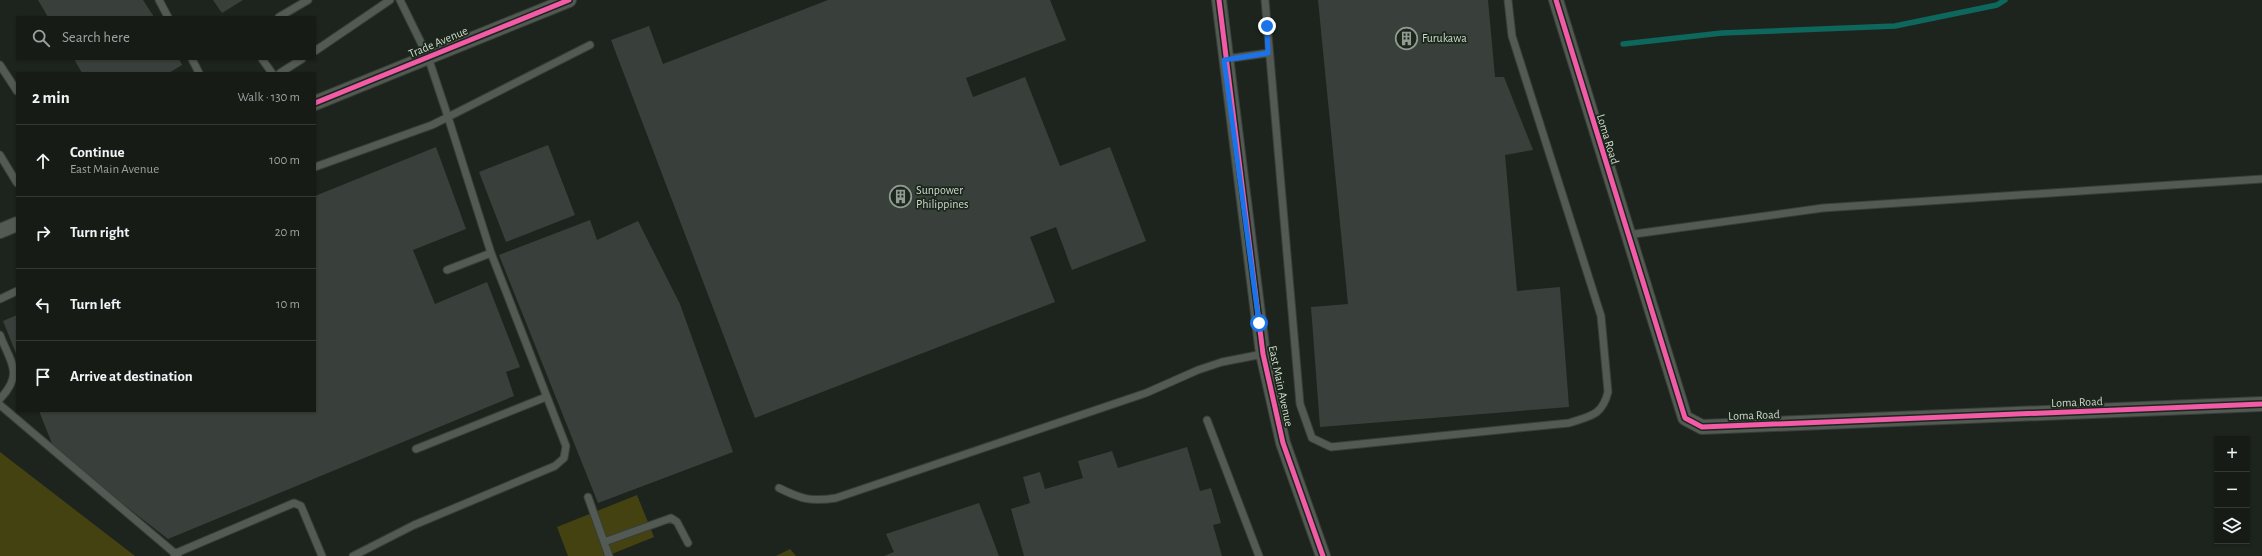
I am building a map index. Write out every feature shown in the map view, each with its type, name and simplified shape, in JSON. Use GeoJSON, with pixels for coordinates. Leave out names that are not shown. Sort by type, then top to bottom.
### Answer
{"type":"FeatureCollection","features":[{"type":"Feature","properties":{"kind":"street","name":"Trade Avenue"},"geometry":{"type":"LineString","coordinates":[[316,103],[569,0]]}},
{"type":"Feature","properties":{"kind":"street","name":"East Main Avenue"},"geometry":{"type":"LineString","coordinates":[[1218,0],[1224,60],[1263,354],[1283,443],[1323,556]]}},
{"type":"Feature","properties":{"kind":"street","name":"Loma Road"},"geometry":{"type":"LineString","coordinates":[[1556,0],[1627,235],[1685,418],[1702,427],[2262,404]]}},
{"type":"Feature","properties":{"kind":"street"},"geometry":{"type":"LineString","coordinates":[[0,231],[16,224]]}},
{"type":"Feature","properties":{"kind":"lane"},"geometry":{"type":"LineString","coordinates":[[158,0],[167,16]]}},
{"type":"Feature","properties":{"kind":"lane"},"geometry":{"type":"LineString","coordinates":[[281,16],[308,0]]}},
{"type":"Feature","properties":{"kind":"lane"},"geometry":{"type":"LineString","coordinates":[[316,50],[390,0]]}},
{"type":"Feature","properties":{"kind":"lane"},"geometry":{"type":"LineString","coordinates":[[353,556],[414,525],[555,466],[564,458],[566,446],[546,398],[491,253],[428,57],[400,0]]}},
{"type":"Feature","properties":{"kind":"lane"},"geometry":{"type":"LineString","coordinates":[[1265,0],[1268,53],[1300,404],[1312,438],[1331,447],[1569,422],[1596,414],[1605,404],[1608,386],[1601,316],[1512,36],[1508,0]]}},
{"type":"Feature","properties":{"kind":"lane"},"geometry":{"type":"LineString","coordinates":[[316,167],[432,125],[590,45]]}},
{"type":"Feature","properties":{"kind":"lane"},"geometry":{"type":"LineString","coordinates":[[1224,60],[1268,53]]}},
{"type":"Feature","properties":{"kind":"lane"},"geometry":{"type":"LineString","coordinates":[[192,60],[198,72]]}},
{"type":"Feature","properties":{"kind":"lane"},"geometry":{"type":"LineString","coordinates":[[263,60],[271,72]]}},
{"type":"Feature","properties":{"kind":"lane"},"geometry":{"type":"LineString","coordinates":[[282,72],[300,60]]}},
{"type":"Feature","properties":{"kind":"lane"},"geometry":{"type":"LineString","coordinates":[[0,65],[16,89]]}},
{"type":"Feature","properties":{"kind":"lane"},"geometry":{"type":"LineString","coordinates":[[0,155],[16,181]]}},
{"type":"Feature","properties":{"kind":"lane"},"geometry":{"type":"LineString","coordinates":[[1627,235],[1823,208],[2262,179]]}},
{"type":"Feature","properties":{"kind":"lane"},"geometry":{"type":"LineString","coordinates":[[447,270],[491,253]]}},
{"type":"Feature","properties":{"kind":"lane"},"geometry":{"type":"LineString","coordinates":[[0,299],[16,291]]}},
{"type":"Feature","properties":{"kind":"lane"},"geometry":{"type":"LineString","coordinates":[[0,335],[15,374],[11,387],[0,399]]}},
{"type":"Feature","properties":{"kind":"lane"},"geometry":{"type":"LineString","coordinates":[[779,488],[799,498],[812,500],[836,498],[1146,393],[1198,370],[1222,362],[1263,354]]}},
{"type":"Feature","properties":{"kind":"lane"},"geometry":{"type":"LineString","coordinates":[[416,448],[546,398]]}},
{"type":"Feature","properties":{"kind":"lane"},"geometry":{"type":"LineString","coordinates":[[0,405],[176,555],[294,503],[301,506],[322,556]]}},
{"type":"Feature","properties":{"kind":"lane"},"geometry":{"type":"LineString","coordinates":[[1207,420],[1259,556]]}},
{"type":"Feature","properties":{"kind":"lane"},"geometry":{"type":"LineString","coordinates":[[588,497],[609,556]]}},
{"type":"Feature","properties":{"kind":"lane"},"geometry":{"type":"LineString","coordinates":[[604,542],[671,518],[677,522],[688,543]]}},
{"type":"Feature","properties":{"kind":"shaded area"},"geometry":{"type":"Polygon","coordinates":[[[0,452],[135,556],[0,556],[0,452]]]}},
{"type":"Feature","properties":{"kind":"shaded area"},"geometry":{"type":"Polygon","coordinates":[[[637,495],[654,537],[607,556],[568,556],[557,527],[637,495]]]}},
{"type":"Feature","properties":{"kind":"shaded area"},"geometry":{"type":"Polygon","coordinates":[[[790,549],[796,556],[776,556],[790,549]]]}},
{"type":"Feature","properties":{"kind":"building"},"geometry":{"type":"Polygon","coordinates":[[[38,0],[143,0],[153,16],[47,16],[38,0]]]}},
{"type":"Feature","properties":{"kind":"building"},"geometry":{"type":"Polygon","coordinates":[[[213,0],[243,0],[222,13],[213,0]]]}},
{"type":"Feature","properties":{"kind":"building","name":"Sunpower Philippines"},"geometry":{"type":"Polygon","coordinates":[[[828,0],[1050,0],[1066,40],[966,78],[973,97],[1025,77],[1060,166],[1110,147],[1146,241],[1072,270],[1056,227],[1030,237],[1055,302],[755,418],[611,40],[649,26],[663,64],[828,0]]]}},
{"type":"Feature","properties":{"kind":"building"},"geometry":{"type":"Polygon","coordinates":[[[1318,0],[1488,0],[1495,77],[1504,77],[1533,150],[1505,155],[1517,291],[1560,287],[1569,407],[1320,427],[1311,307],[1348,304],[1318,0]]]}},
{"type":"Feature","properties":{"kind":"building"},"geometry":{"type":"Polygon","coordinates":[[[75,60],[180,60],[182,65],[171,72],[81,72],[75,60]]]}},
{"type":"Feature","properties":{"kind":"building"},"geometry":{"type":"Polygon","coordinates":[[[548,145],[575,215],[506,242],[479,172],[548,145]]]}},
{"type":"Feature","properties":{"kind":"building"},"geometry":{"type":"Polygon","coordinates":[[[436,147],[466,229],[413,250],[435,304],[487,282],[520,367],[506,372],[514,396],[168,539],[55,451],[39,412],[316,412],[316,196],[436,147]]]}},
{"type":"Feature","properties":{"kind":"building"},"geometry":{"type":"Polygon","coordinates":[[[590,220],[597,240],[638,221],[680,304],[733,452],[598,503],[499,255],[590,220]]]}},
{"type":"Feature","properties":{"kind":"building"},"geometry":{"type":"Polygon","coordinates":[[[16,315],[16,354],[3,321],[16,315]]]}},
{"type":"Feature","properties":{"kind":"building"},"geometry":{"type":"Polygon","coordinates":[[[1187,447],[1200,491],[1211,488],[1221,523],[1213,525],[1222,556],[1024,556],[1011,509],[1030,503],[1023,477],[1040,472],[1045,489],[1083,478],[1078,461],[1112,451],[1118,468],[1187,447]]]}},
{"type":"Feature","properties":{"kind":"building"},"geometry":{"type":"Polygon","coordinates":[[[979,503],[999,556],[884,556],[894,552],[886,534],[979,503]]]}},
{"type":"Feature","properties":{"kind":"waterway"},"geometry":{"type":"LineString","coordinates":[[1623,44],[1722,33],[1895,26],[1997,5],[2005,0]]}},
{"type":"Feature","properties":{"kind":"cycle path"},"geometry":{"type":"LineString","coordinates":[[316,103],[569,0]]}},
{"type":"Feature","properties":{"kind":"cycle path"},"geometry":{"type":"LineString","coordinates":[[1219,0],[1263,354],[1283,443],[1323,556]]}},
{"type":"Feature","properties":{"kind":"cycle path"},"geometry":{"type":"LineString","coordinates":[[1556,0],[1685,418],[1702,427],[2262,404]]}},
{"type":"Feature","properties":{"kind":"place","name":"Furukawa"},"geometry":{"type":"Point","coordinates":[1406,38]}},
{"type":"Feature","properties":{"kind":"place","name":"Sunpower Philippines"},"geometry":{"type":"Point","coordinates":[900,197]}},
{"type":"Feature","properties":{"kind":"route"},"geometry":{"type":"LineString","coordinates":[[1259,323],[1224,60],[1268,53],[1267,26]]}}]}
